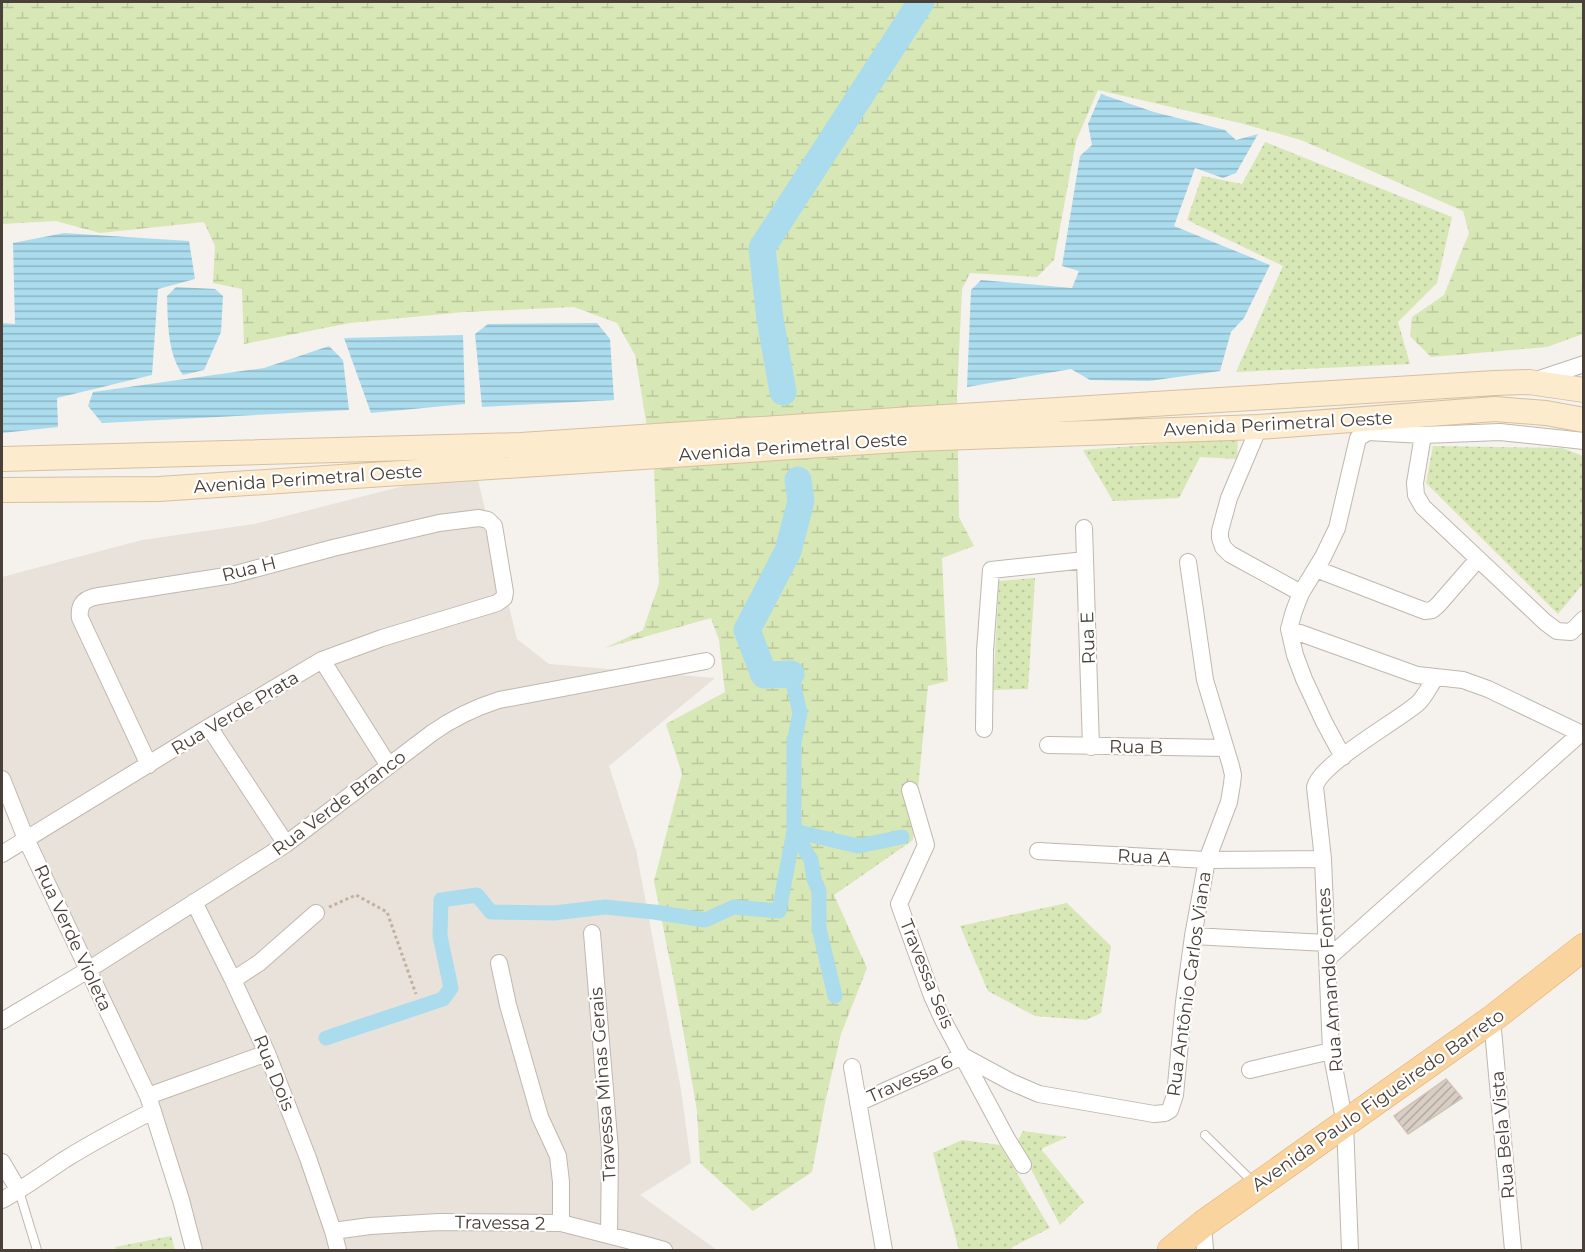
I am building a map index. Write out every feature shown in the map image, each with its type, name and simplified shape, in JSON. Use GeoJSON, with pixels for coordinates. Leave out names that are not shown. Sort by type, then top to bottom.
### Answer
{"type":"FeatureCollection","features":[{"type":"Feature","properties":{"kind":"main road","name":"Avenida Perimetral Oeste"},"geometry":{"type":"LineString","coordinates":[[2,459],[520,445],[1484,383],[1529,382],[1584,390]]}},
{"type":"Feature","properties":{"kind":"main road","name":"Avenida Perimetral Oeste"},"geometry":{"type":"LineString","coordinates":[[2,489],[159,489],[913,440],[1259,427],[1496,409],[1546,412],[1584,420]]}},
{"type":"Feature","properties":{"kind":"main road","name":"Avenida Paulo Figueiredo Barreto"},"geometry":{"type":"LineString","coordinates":[[1171,1251],[1203,1224],[1492,1019],[1584,946]]}},
{"type":"Feature","properties":{"kind":"street"},"geometry":{"type":"LineString","coordinates":[[1529,382],[1584,364]]}},
{"type":"Feature","properties":{"kind":"street"},"geometry":{"type":"LineString","coordinates":[[1259,427],[1229,498],[1220,531],[1221,543],[1225,550],[1238,559],[1301,593]]}},
{"type":"Feature","properties":{"kind":"street"},"geometry":{"type":"LineString","coordinates":[[1436,677],[1418,702],[1343,757],[1324,722],[1295,655],[1290,629],[1294,611],[1301,593],[1333,538],[1358,438],[1368,432],[1423,435],[1500,432],[1584,441]]}},
{"type":"Feature","properties":{"kind":"street"},"geometry":{"type":"LineString","coordinates":[[1423,435],[1415,483],[1416,495],[1423,507],[1557,631],[1571,632],[1582,624]]}},
{"type":"Feature","properties":{"kind":"street","name":"Rua H"},"geometry":{"type":"LineString","coordinates":[[149,765],[80,618],[81,606],[89,598],[232,575],[439,523],[478,518],[488,520],[494,526],[505,592],[504,598],[484,608]]}},
{"type":"Feature","properties":{"kind":"street","name":"Rua E"},"geometry":{"type":"LineString","coordinates":[[1084,528],[1091,747]]}},
{"type":"Feature","properties":{"kind":"street"},"geometry":{"type":"LineString","coordinates":[[1316,569],[1425,611],[1432,610],[1438,605],[1478,559]]}},
{"type":"Feature","properties":{"kind":"street"},"geometry":{"type":"LineString","coordinates":[[984,729],[985,651],[991,570],[1085,560]]}},
{"type":"Feature","properties":{"kind":"street","name":"Rua Antônio Carlos Viana"},"geometry":{"type":"LineString","coordinates":[[963,1056],[1039,1094],[1154,1114],[1170,1110],[1175,1095],[1184,1002],[1207,860],[1229,802],[1233,775],[1205,680],[1188,561]]}},
{"type":"Feature","properties":{"kind":"street","name":"Rua Verde Prata"},"geometry":{"type":"LineString","coordinates":[[2,854],[322,660],[382,638],[484,608]]}},
{"type":"Feature","properties":{"kind":"street"},"geometry":{"type":"LineString","coordinates":[[1193,936],[1326,951],[1582,734],[1488,688],[1462,680],[1417,675],[1290,629]]}},
{"type":"Feature","properties":{"kind":"street"},"geometry":{"type":"LineString","coordinates":[[322,660],[389,766]]}},
{"type":"Feature","properties":{"kind":"street","name":"Rua Verde Branco"},"geometry":{"type":"LineString","coordinates":[[2,1021],[88,970],[286,844],[452,719],[499,700],[706,660]]}},
{"type":"Feature","properties":{"kind":"street"},"geometry":{"type":"LineString","coordinates":[[209,727],[286,844]]}},
{"type":"Feature","properties":{"kind":"street","name":"Rua B"},"geometry":{"type":"LineString","coordinates":[[1048,745],[1225,748]]}},
{"type":"Feature","properties":{"kind":"street","name":"Rua Amando Fontes"},"geometry":{"type":"LineString","coordinates":[[1343,757],[1316,782],[1315,792],[1323,859],[1331,1051],[1345,1124],[1350,1251]]}},
{"type":"Feature","properties":{"kind":"street","name":"Rua Verde Violeta"},"geometry":{"type":"LineString","coordinates":[[2,779],[26,839],[151,1103],[194,1251]]}},
{"type":"Feature","properties":{"kind":"street","name":"Travessa Seis"},"geometry":{"type":"LineString","coordinates":[[910,790],[926,845],[899,904],[943,1020],[1023,1165]]}},
{"type":"Feature","properties":{"kind":"street","name":"Rua A"},"geometry":{"type":"LineString","coordinates":[[1038,851],[1207,860],[1323,859]]}},
{"type":"Feature","properties":{"kind":"street","name":"Rua Dois"},"geometry":{"type":"LineString","coordinates":[[194,902],[267,1053],[308,1158],[338,1251]]}},
{"type":"Feature","properties":{"kind":"street"},"geometry":{"type":"LineString","coordinates":[[233,980],[259,963],[316,913]]}},
{"type":"Feature","properties":{"kind":"street","name":"Travessa Minas Gerais"},"geometry":{"type":"LineString","coordinates":[[592,933],[610,1150],[609,1235]]}},
{"type":"Feature","properties":{"kind":"street"},"geometry":{"type":"LineString","coordinates":[[499,963],[508,1005],[540,1117],[558,1156],[561,1182],[561,1223]]}},
{"type":"Feature","properties":{"kind":"street","name":"Rua Bela Vista"},"geometry":{"type":"LineString","coordinates":[[1492,1019],[1513,1251]]}},
{"type":"Feature","properties":{"kind":"street"},"geometry":{"type":"LineString","coordinates":[[1250,1070],[1331,1051]]}},
{"type":"Feature","properties":{"kind":"street"},"geometry":{"type":"LineString","coordinates":[[2,1200],[92,1144],[151,1103],[267,1053]]}},
{"type":"Feature","properties":{"kind":"street","name":"Travessa 6"},"geometry":{"type":"LineString","coordinates":[[858,1103],[963,1056]]}},
{"type":"Feature","properties":{"kind":"street"},"geometry":{"type":"LineString","coordinates":[[852,1067],[884,1251]]}},
{"type":"Feature","properties":{"kind":"street"},"geometry":{"type":"LineString","coordinates":[[2,1162],[19,1191]]}},
{"type":"Feature","properties":{"kind":"street","name":"Travessa 2"},"geometry":{"type":"LineString","coordinates":[[333,1231],[370,1226],[439,1222],[561,1223],[664,1251]]}},
{"type":"Feature","properties":{"kind":"street"},"geometry":{"type":"LineString","coordinates":[[1203,1224],[1205,1251]]}},
{"type":"Feature","properties":{"kind":"lane"},"geometry":{"type":"LineString","coordinates":[[1205,1135],[1257,1186]]}},
{"type":"Feature","properties":{"kind":"lane"},"geometry":{"type":"LineString","coordinates":[[19,1191],[37,1251]]}},
{"type":"Feature","properties":{"kind":"path"},"geometry":{"type":"LineString","coordinates":[[316,913],[356,895],[387,912],[416,994]]}},
{"type":"Feature","properties":{"kind":"shaded area"},"geometry":{"type":"Polygon","coordinates":[[[475,468],[517,639],[549,664],[715,678],[609,766],[636,850],[681,1090],[691,1163],[640,1195],[717,1250],[192,1250],[145,1085],[2,781],[2,577],[142,540],[254,524],[475,468]]]}},
{"type":"Feature","properties":{"kind":"green space"},"geometry":{"type":"Polygon","coordinates":[[[2,2],[1583,2],[1583,334],[1547,347],[1431,357],[1410,336],[1412,317],[1444,295],[1469,233],[1463,211],[1301,140],[1240,123],[1098,90],[1076,141],[1054,260],[1037,277],[970,273],[962,289],[957,396],[959,517],[974,546],[942,558],[948,681],[928,686],[913,840],[834,895],[867,968],[841,1034],[812,1172],[753,1211],[700,1163],[697,1111],[654,881],[682,774],[666,724],[725,692],[719,640],[711,618],[605,648],[643,630],[659,584],[654,469],[635,355],[617,323],[574,307],[464,312],[350,323],[244,344],[242,289],[213,283],[215,246],[204,222],[100,233],[56,221],[2,224],[2,2]]]}},
{"type":"Feature","properties":{"kind":"green space"},"geometry":{"type":"Polygon","coordinates":[[[1265,142],[1452,217],[1437,283],[1398,322],[1410,364],[1236,372],[1283,266],[1187,220],[1202,176],[1242,184],[1265,142]]]}},
{"type":"Feature","properties":{"kind":"green space"},"geometry":{"type":"Polygon","coordinates":[[[1238,438],[1237,459],[1200,457],[1179,498],[1113,501],[1083,450],[1238,438]]]}},
{"type":"Feature","properties":{"kind":"green space"},"geometry":{"type":"Polygon","coordinates":[[[1433,446],[1562,448],[1583,456],[1583,584],[1558,614],[1426,483],[1433,446]]]}},
{"type":"Feature","properties":{"kind":"green space"},"geometry":{"type":"Polygon","coordinates":[[[1035,578],[1028,689],[993,690],[999,581],[1035,578]]]}},
{"type":"Feature","properties":{"kind":"green space"},"geometry":{"type":"Polygon","coordinates":[[[1067,903],[1111,946],[1101,1013],[1086,1020],[1035,1016],[988,991],[960,926],[1067,903]]]}},
{"type":"Feature","properties":{"kind":"green space"},"geometry":{"type":"Polygon","coordinates":[[[1023,1131],[1067,1137],[1041,1149],[1084,1202],[1060,1225],[1017,1142],[1023,1131]]]}},
{"type":"Feature","properties":{"kind":"green space"},"geometry":{"type":"Polygon","coordinates":[[[962,1140],[1000,1145],[1050,1228],[1012,1247],[1012,1250],[959,1250],[933,1153],[962,1140]]]}},
{"type":"Feature","properties":{"kind":"green space"},"geometry":{"type":"Polygon","coordinates":[[[171,1236],[175,1250],[116,1250],[115,1247],[171,1236]]]}},
{"type":"Feature","properties":{"kind":"water"},"geometry":{"type":"Polygon","coordinates":[[[1101,94],[1154,112],[1225,130],[1236,140],[1258,134],[1236,173],[1223,178],[1195,168],[1174,226],[1270,265],[1244,318],[1231,332],[1220,371],[1149,381],[1090,380],[1071,369],[967,387],[971,290],[981,280],[1072,288],[1079,271],[1062,266],[1080,156],[1092,145],[1088,124],[1101,94]]]}},
{"type":"Feature","properties":{"kind":"water"},"geometry":{"type":"Polygon","coordinates":[[[64,233],[189,241],[195,279],[158,289],[152,375],[57,398],[58,427],[2,433],[2,323],[15,324],[13,243],[64,233]]]}},
{"type":"Feature","properties":{"kind":"water"},"geometry":{"type":"Polygon","coordinates":[[[176,287],[215,289],[223,296],[221,332],[204,370],[183,375],[174,357],[168,326],[167,296],[176,287]]]}},
{"type":"Feature","properties":{"kind":"water"},"geometry":{"type":"Polygon","coordinates":[[[597,323],[610,339],[614,400],[482,407],[475,334],[488,324],[597,323]]]}},
{"type":"Feature","properties":{"kind":"water"},"geometry":{"type":"Polygon","coordinates":[[[463,335],[465,404],[371,413],[344,338],[463,335]]]}},
{"type":"Feature","properties":{"kind":"water"},"geometry":{"type":"Polygon","coordinates":[[[329,346],[343,360],[349,410],[102,423],[88,406],[93,392],[264,368],[329,346]]]}},
{"type":"Feature","properties":{"kind":"building"},"geometry":{"type":"Polygon","coordinates":[[[1446,1079],[1462,1098],[1408,1134],[1394,1116],[1446,1079]]]}},
{"type":"Feature","properties":{"kind":"waterway"},"geometry":{"type":"LineString","coordinates":[[783,392],[770,319],[762,248],[921,2]]}},
{"type":"Feature","properties":{"kind":"waterway"},"geometry":{"type":"LineString","coordinates":[[791,674],[764,675],[747,630],[788,551],[801,501],[798,480]]}},
{"type":"Feature","properties":{"kind":"waterway"},"geometry":{"type":"LineString","coordinates":[[326,1038],[443,999],[451,988],[440,936],[441,900],[477,895],[491,912],[554,913],[605,907],[705,920],[734,907],[779,911],[794,831],[794,742],[800,713],[791,674]]}},
{"type":"Feature","properties":{"kind":"waterway"},"geometry":{"type":"LineString","coordinates":[[794,831],[811,860],[814,879],[819,891],[819,928],[835,996]]}},
{"type":"Feature","properties":{"kind":"waterway"},"geometry":{"type":"LineString","coordinates":[[794,831],[858,846],[902,837]]}}]}
